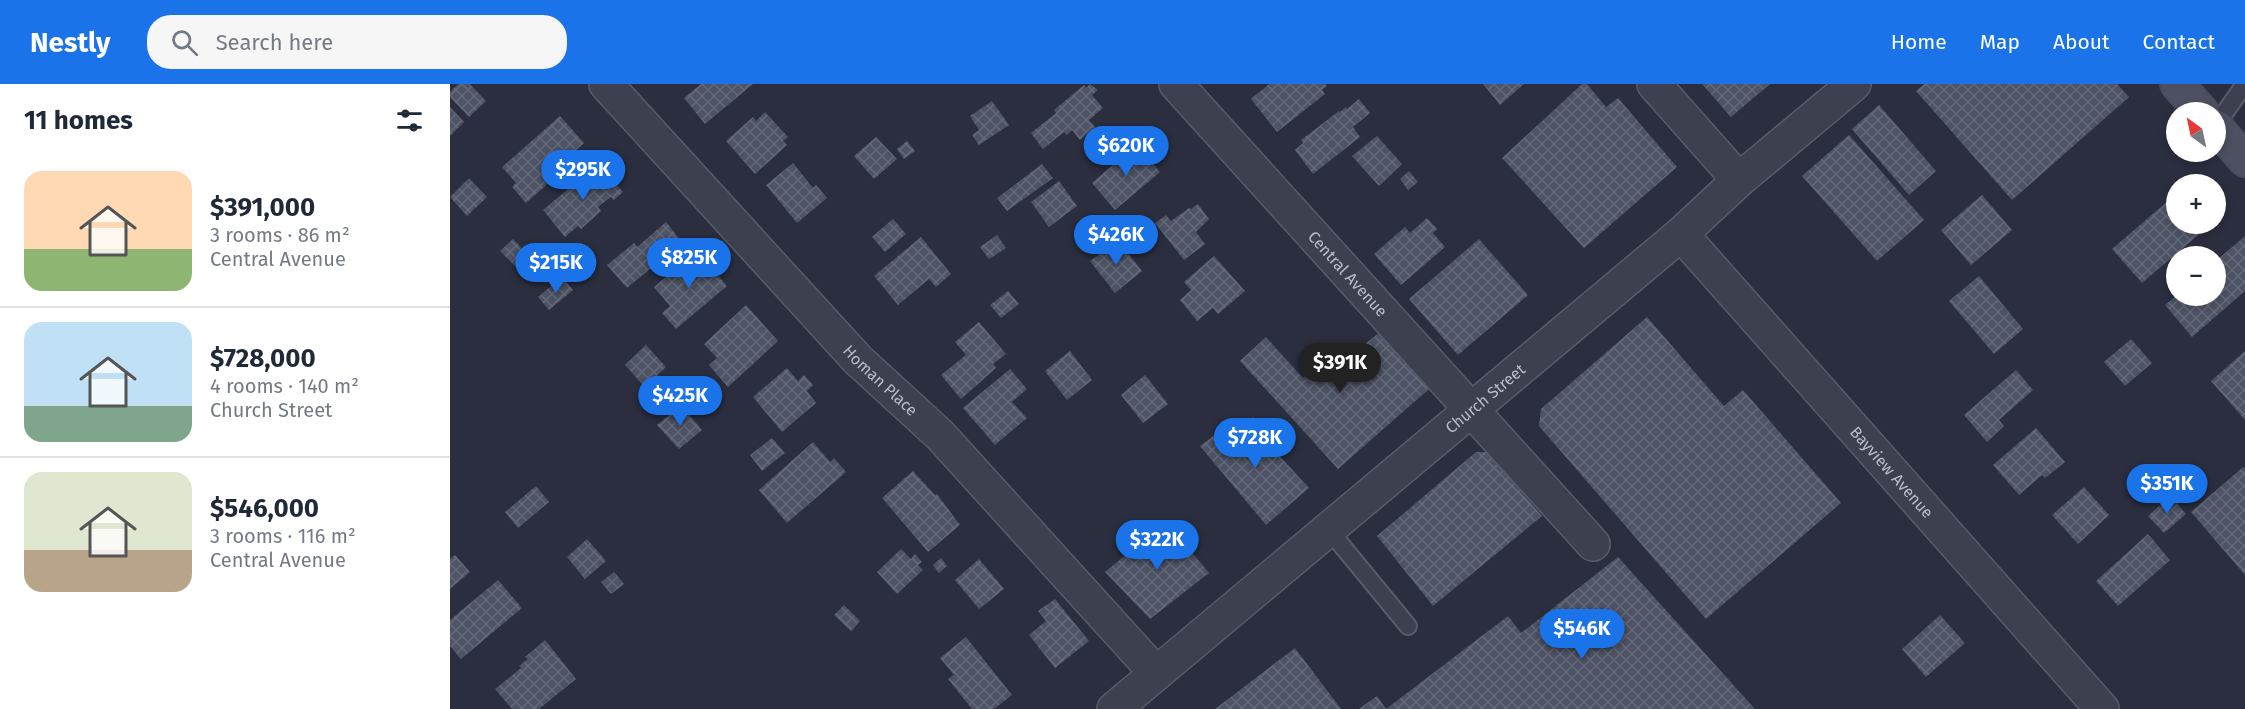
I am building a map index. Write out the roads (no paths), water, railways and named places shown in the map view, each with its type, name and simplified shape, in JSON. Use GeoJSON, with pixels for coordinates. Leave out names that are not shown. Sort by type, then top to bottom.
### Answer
{"type":"FeatureCollection","features":[{"type":"Feature","properties":{"kind":"main road"},"geometry":{"type":"LineString","coordinates":[[2176,84],[2193,102]]}},
{"type":"Feature","properties":{"kind":"main road"},"geometry":{"type":"LineString","coordinates":[[2226,138],[2245,160]]}},
{"type":"Feature","properties":{"kind":"street","name":"Homan Place"},"geometry":{"type":"LineString","coordinates":[[606,84],[858,360],[940,435],[1156,673]]}},
{"type":"Feature","properties":{"kind":"street","name":"Central Avenue"},"geometry":{"type":"LineString","coordinates":[[1176,84],[1593,544]]}},
{"type":"Feature","properties":{"kind":"street"},"geometry":{"type":"LineString","coordinates":[[1654,84],[1739,180]]}},
{"type":"Feature","properties":{"kind":"street","name":"Church Street"},"geometry":{"type":"LineString","coordinates":[[1114,709],[1681,234],[1739,180],[1854,84]]}},
{"type":"Feature","properties":{"kind":"street","name":"Bayview Avenue"},"geometry":{"type":"LineString","coordinates":[[1681,234],[2103,709]]}},
{"type":"Feature","properties":{"kind":"lane"},"geometry":{"type":"LineString","coordinates":[[2226,112],[2245,84]]}},
{"type":"Feature","properties":{"kind":"lane"},"geometry":{"type":"LineString","coordinates":[[1329,530],[1408,626]]}}]}
